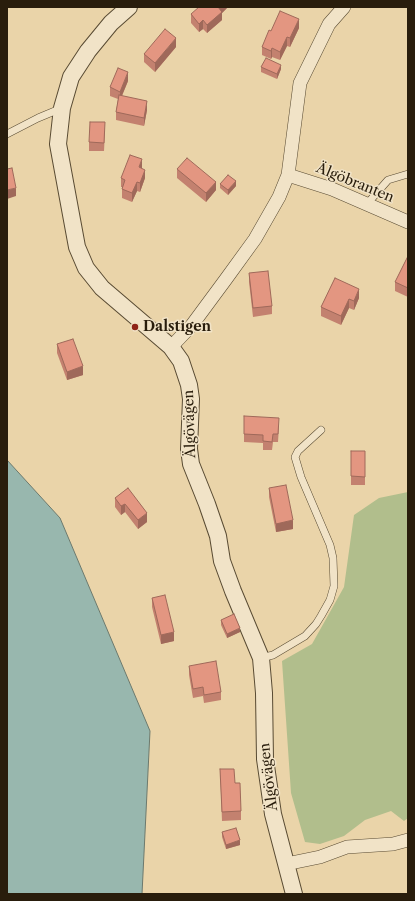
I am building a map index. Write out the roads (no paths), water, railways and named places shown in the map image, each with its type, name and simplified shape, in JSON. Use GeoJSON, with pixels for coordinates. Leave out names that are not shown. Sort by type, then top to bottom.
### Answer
{"type":"FeatureCollection","features":[{"type":"Feature","properties":{"kind":"street","name":"Älgövägen"},"geometry":{"type":"LineString","coordinates":[[129,7],[111,23],[88,51],[71,77],[62,108],[58,144],[77,247],[86,268],[102,288],[171,347],[181,361],[189,385],[191,399],[189,449],[191,464],[218,536],[222,561],[233,592],[262,658],[265,759],[273,814],[294,894]]}},
{"type":"Feature","properties":{"kind":"street"},"geometry":{"type":"LineString","coordinates":[[171,347],[192,325],[255,238],[279,197],[288,175],[300,83],[329,24],[344,7]]}},
{"type":"Feature","properties":{"kind":"street","name":"Älgöbranten"},"geometry":{"type":"LineString","coordinates":[[288,175],[332,189],[408,222]]}},
{"type":"Feature","properties":{"kind":"street"},"geometry":{"type":"LineString","coordinates":[[286,864],[320,857],[347,847],[393,844],[408,840]]}},
{"type":"Feature","properties":{"kind":"lane"},"geometry":{"type":"LineString","coordinates":[[7,134],[38,118],[62,108]]}},
{"type":"Feature","properties":{"kind":"lane"},"geometry":{"type":"LineString","coordinates":[[367,204],[388,180],[408,174]]}},
{"type":"Feature","properties":{"kind":"lane"},"geometry":{"type":"LineString","coordinates":[[262,658],[273,654],[305,636],[321,616],[330,600],[334,586],[333,558],[330,545],[301,477],[295,458],[298,451],[321,430]]}},
{"type":"Feature","properties":{"kind":"water"},"geometry":{"type":"Polygon","coordinates":[[[7,460],[60,518],[150,731],[142,894],[7,894],[7,460]]]}},
{"type":"Feature","properties":{"kind":"place","name":"Dalstigen"},"geometry":{"type":"Point","coordinates":[135,327]}}]}
